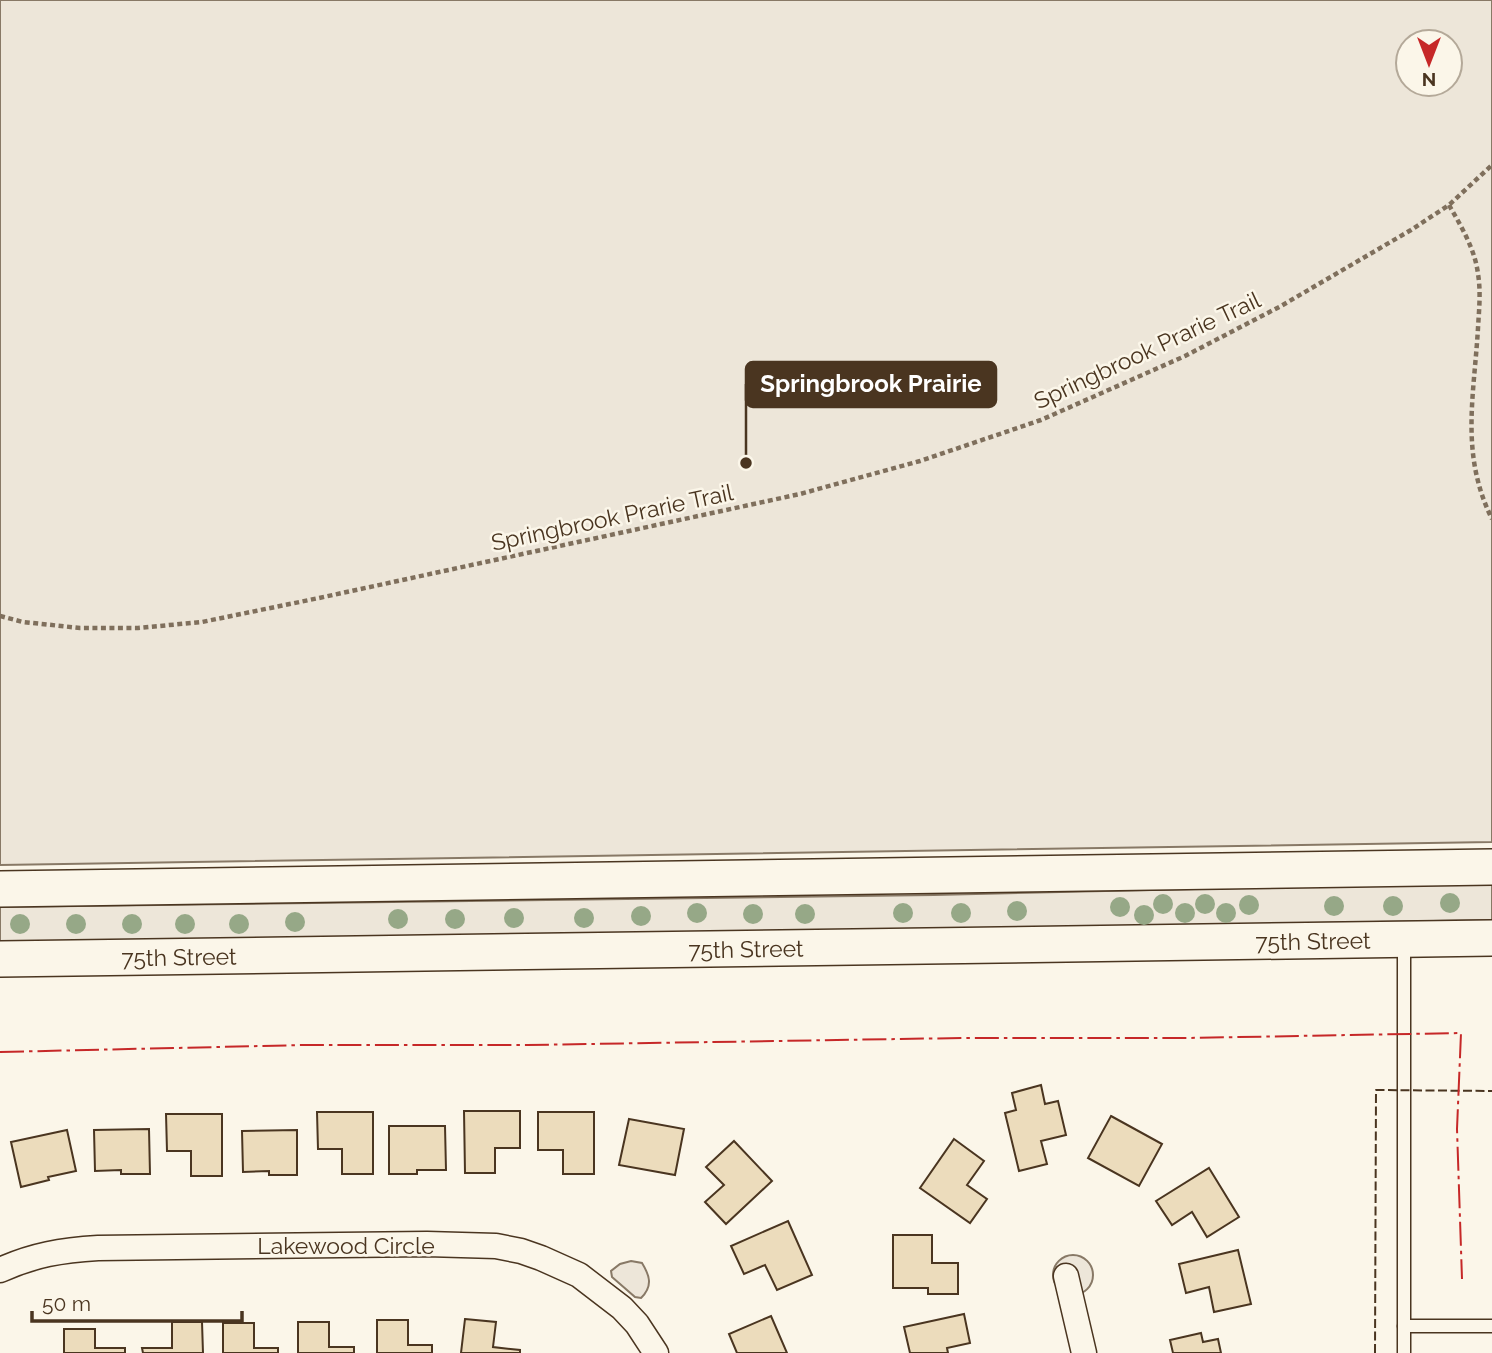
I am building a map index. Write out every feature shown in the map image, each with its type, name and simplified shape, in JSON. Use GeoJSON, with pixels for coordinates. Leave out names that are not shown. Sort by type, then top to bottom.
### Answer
{"type":"FeatureCollection","features":[{"type":"Feature","properties":{"kind":"main road"},"geometry":{"type":"LineString","coordinates":[[0,888],[1492,867]]}},
{"type":"Feature","properties":{"kind":"main road","name":"75th Street"},"geometry":{"type":"LineString","coordinates":[[0,959],[1492,938]]}},
{"type":"Feature","properties":{"kind":"street","name":"Lakewood Circle"},"geometry":{"type":"LineString","coordinates":[[0,1270],[38,1255],[98,1248],[427,1244],[496,1247],[531,1255],[579,1275],[622,1308],[637,1324],[656,1353]]}},
{"type":"Feature","properties":{"kind":"street"},"geometry":{"type":"LineString","coordinates":[[1066,1276],[1084,1353]]}},
{"type":"Feature","properties":{"kind":"lane"},"geometry":{"type":"LineString","coordinates":[[1404,940],[1404,1353]]}},
{"type":"Feature","properties":{"kind":"lane"},"geometry":{"type":"LineString","coordinates":[[1404,1326],[1492,1326]]}},
{"type":"Feature","properties":{"kind":"path","name":"Springbrook Prarie Trail"},"geometry":{"type":"LineString","coordinates":[[0,617],[80,628],[138,628],[202,622],[800,495],[906,465],[1041,420],[1185,356],[1281,306],[1401,236],[1449,205],[1492,165]]}},
{"type":"Feature","properties":{"kind":"path"},"geometry":{"type":"LineString","coordinates":[[1449,205],[1471,247],[1478,273],[1480,298],[1471,450],[1482,495],[1492,519]]}},
{"type":"Feature","properties":{"kind":"shaded area"},"geometry":{"type":"Polygon","coordinates":[[[0,0],[1492,0],[1492,842],[0,865],[0,0]]]}},
{"type":"Feature","properties":{"kind":"shaded area"},"geometry":{"type":"Polygon","coordinates":[[[1492,882],[1492,920],[0,942],[0,907],[934,895],[1492,882]]]}},
{"type":"Feature","properties":{"kind":"shaded area"},"geometry":{"type":"Polygon","coordinates":[[[1073,1255],[1081,1256],[1087,1261],[1092,1267],[1092,1283],[1087,1289],[1081,1294],[1073,1295],[1065,1294],[1059,1289],[1054,1283],[1053,1275],[1054,1267],[1059,1261],[1065,1256],[1073,1255]]]}},
{"type":"Feature","properties":{"kind":"shaded area"},"geometry":{"type":"Polygon","coordinates":[[[631,1261],[642,1263],[648,1277],[649,1285],[641,1298],[635,1297],[612,1277],[611,1271],[620,1264],[631,1261]]]}},
{"type":"Feature","properties":{"kind":"building"},"geometry":{"type":"Polygon","coordinates":[[[1041,1085],[1045,1104],[1058,1101],[1066,1135],[1041,1141],[1047,1164],[1019,1171],[1005,1113],[1016,1110],[1012,1093],[1041,1085]]]}},
{"type":"Feature","properties":{"kind":"building"},"geometry":{"type":"Polygon","coordinates":[[[464,1111],[520,1111],[520,1148],[495,1148],[495,1173],[465,1173],[464,1111]]]}},
{"type":"Feature","properties":{"kind":"building"},"geometry":{"type":"Polygon","coordinates":[[[317,1112],[373,1112],[373,1174],[342,1174],[342,1149],[318,1149],[317,1112]]]}},
{"type":"Feature","properties":{"kind":"building"},"geometry":{"type":"Polygon","coordinates":[[[538,1112],[594,1112],[594,1174],[563,1174],[563,1150],[538,1150],[538,1112]]]}},
{"type":"Feature","properties":{"kind":"building"},"geometry":{"type":"Polygon","coordinates":[[[166,1114],[222,1114],[222,1176],[191,1176],[191,1151],[167,1151],[166,1114]]]}},
{"type":"Feature","properties":{"kind":"building"},"geometry":{"type":"Polygon","coordinates":[[[1111,1116],[1162,1144],[1139,1186],[1088,1158],[1111,1116]]]}},
{"type":"Feature","properties":{"kind":"building"},"geometry":{"type":"Polygon","coordinates":[[[629,1119],[684,1129],[675,1175],[619,1165],[629,1119]]]}},
{"type":"Feature","properties":{"kind":"building"},"geometry":{"type":"Polygon","coordinates":[[[389,1126],[445,1126],[446,1170],[389,1174],[389,1126]]]}},
{"type":"Feature","properties":{"kind":"building"},"geometry":{"type":"Polygon","coordinates":[[[149,1129],[150,1174],[121,1174],[121,1170],[95,1171],[94,1130],[149,1129]]]}},
{"type":"Feature","properties":{"kind":"building"},"geometry":{"type":"Polygon","coordinates":[[[67,1130],[76,1171],[21,1187],[11,1142],[67,1130]]]}},
{"type":"Feature","properties":{"kind":"building"},"geometry":{"type":"Polygon","coordinates":[[[297,1130],[297,1175],[269,1175],[269,1171],[243,1172],[242,1131],[297,1130]]]}},
{"type":"Feature","properties":{"kind":"building"},"geometry":{"type":"Polygon","coordinates":[[[954,1139],[984,1161],[967,1185],[987,1199],[970,1223],[920,1188],[954,1139]]]}},
{"type":"Feature","properties":{"kind":"building"},"geometry":{"type":"Polygon","coordinates":[[[734,1141],[772,1181],[726,1224],[705,1202],[724,1185],[706,1167],[734,1141]]]}},
{"type":"Feature","properties":{"kind":"building"},"geometry":{"type":"Polygon","coordinates":[[[1209,1168],[1239,1217],[1207,1237],[1192,1212],[1172,1225],[1156,1201],[1209,1168]]]}},
{"type":"Feature","properties":{"kind":"building"},"geometry":{"type":"Polygon","coordinates":[[[788,1221],[812,1275],[777,1290],[765,1265],[744,1274],[731,1246],[788,1221]]]}},
{"type":"Feature","properties":{"kind":"building"},"geometry":{"type":"Polygon","coordinates":[[[893,1235],[932,1235],[932,1263],[958,1263],[958,1294],[928,1294],[928,1288],[893,1288],[893,1235]]]}},
{"type":"Feature","properties":{"kind":"building"},"geometry":{"type":"Polygon","coordinates":[[[1238,1250],[1251,1304],[1214,1312],[1209,1287],[1186,1293],[1179,1264],[1238,1250]]]}},
{"type":"Feature","properties":{"kind":"building"},"geometry":{"type":"Polygon","coordinates":[[[964,1314],[970,1343],[947,1348],[948,1353],[910,1353],[904,1327],[964,1314]]]}},
{"type":"Feature","properties":{"kind":"building"},"geometry":{"type":"Polygon","coordinates":[[[771,1316],[787,1353],[737,1353],[729,1334],[771,1316]]]}},
{"type":"Feature","properties":{"kind":"building"},"geometry":{"type":"Polygon","coordinates":[[[465,1319],[496,1322],[493,1347],[520,1350],[520,1353],[461,1353],[465,1319]]]}},
{"type":"Feature","properties":{"kind":"building"},"geometry":{"type":"Polygon","coordinates":[[[377,1320],[408,1320],[408,1345],[432,1345],[432,1353],[377,1353],[377,1320]]]}},
{"type":"Feature","properties":{"kind":"building"},"geometry":{"type":"Polygon","coordinates":[[[172,1322],[202,1322],[203,1353],[143,1353],[142,1348],[172,1348],[172,1322]]]}},
{"type":"Feature","properties":{"kind":"building"},"geometry":{"type":"Polygon","coordinates":[[[298,1322],[329,1322],[329,1347],[354,1347],[354,1353],[298,1353],[298,1322]]]}},
{"type":"Feature","properties":{"kind":"building"},"geometry":{"type":"Polygon","coordinates":[[[223,1323],[254,1323],[254,1348],[278,1348],[278,1353],[223,1353],[223,1323]]]}},
{"type":"Feature","properties":{"kind":"building"},"geometry":{"type":"Polygon","coordinates":[[[64,1329],[95,1329],[95,1348],[125,1348],[125,1353],[64,1353],[64,1329]]]}},
{"type":"Feature","properties":{"kind":"building"},"geometry":{"type":"Polygon","coordinates":[[[1201,1333],[1203,1342],[1218,1339],[1221,1353],[1173,1353],[1170,1340],[1201,1333]]]}},
{"type":"Feature","properties":{"kind":"fence"},"geometry":{"type":"LineString","coordinates":[[1375,1353],[1376,1090],[1492,1091]]}},
{"type":"Feature","properties":{"kind":"power"},"geometry":{"type":"LineString","coordinates":[[0,1052],[305,1045],[527,1045],[1461,1033],[1457,1129],[1462,1279]]}},
{"type":"Feature","properties":{"kind":"place","name":"Springbrook Prairie"},"geometry":{"type":"Point","coordinates":[746,463]}}]}
